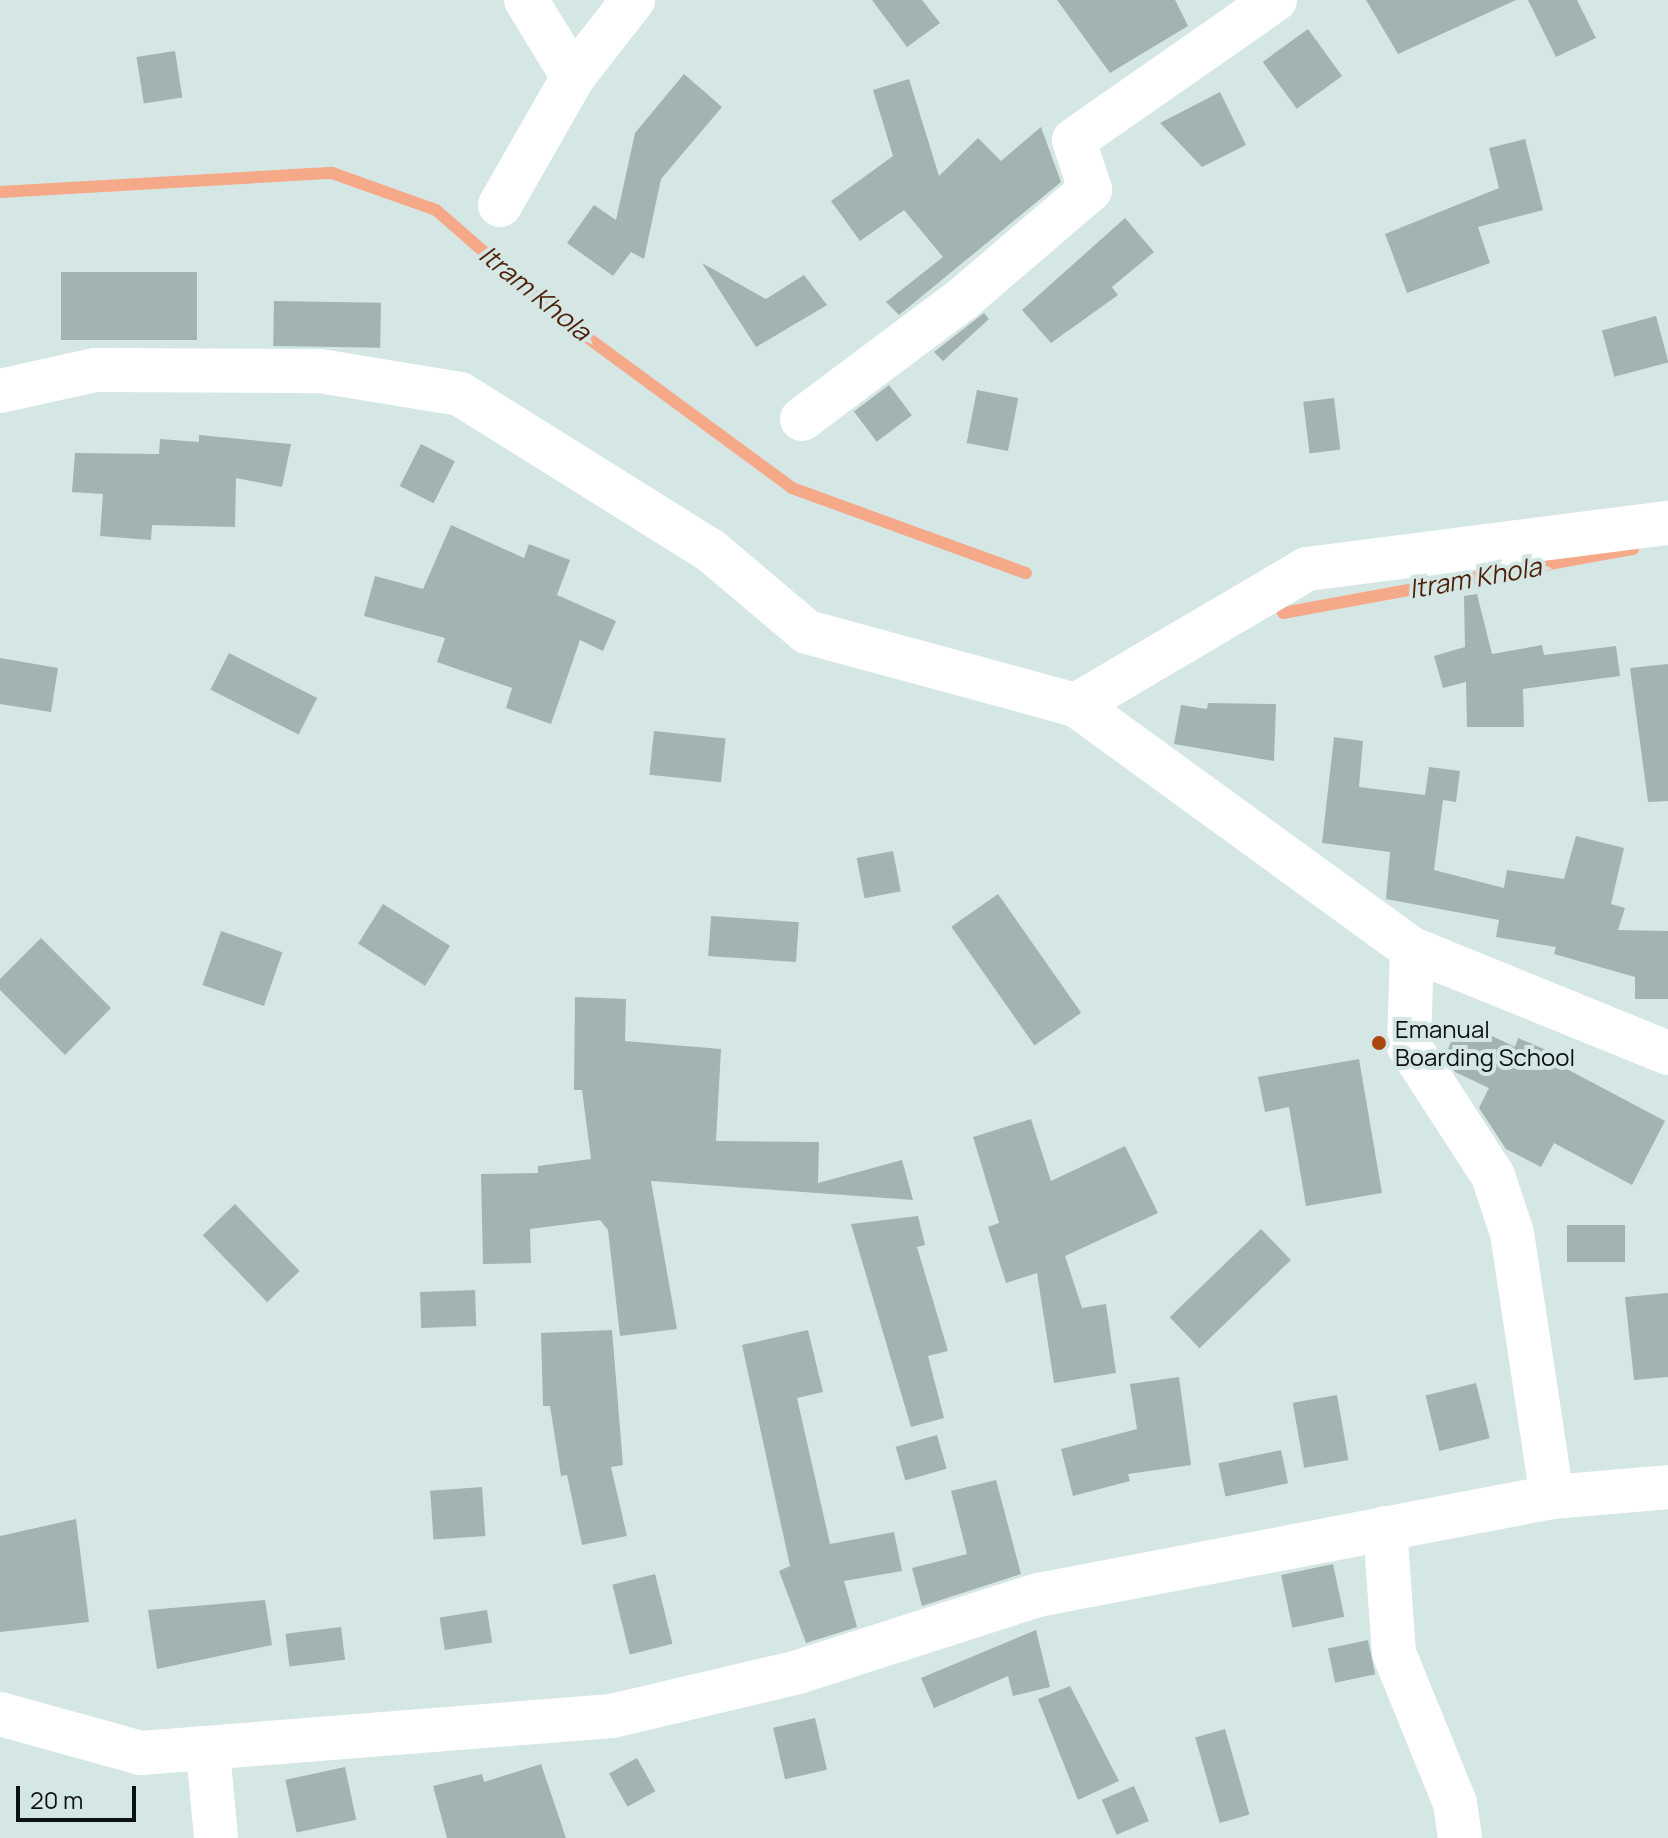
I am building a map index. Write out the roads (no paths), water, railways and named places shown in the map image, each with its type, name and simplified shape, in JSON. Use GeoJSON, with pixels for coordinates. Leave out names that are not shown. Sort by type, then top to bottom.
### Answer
{"type":"FeatureCollection","features":[{"type":"Feature","properties":{"kind":"street"},"geometry":{"type":"LineString","coordinates":[[526,0],[573,77]]}},
{"type":"Feature","properties":{"kind":"street"},"geometry":{"type":"LineString","coordinates":[[500,205],[573,77],[633,0]]}},
{"type":"Feature","properties":{"kind":"street"},"geometry":{"type":"LineString","coordinates":[[802,419],[965,297],[1090,190],[1074,140],[1275,0]]}},
{"type":"Feature","properties":{"kind":"street"},"geometry":{"type":"LineString","coordinates":[[0,391],[95,370],[320,371],[460,394],[710,550],[807,632],[1076,705],[1412,949],[1668,1053]]}},
{"type":"Feature","properties":{"kind":"street"},"geometry":{"type":"LineString","coordinates":[[1076,705],[1307,569],[1668,523]]}},
{"type":"Feature","properties":{"kind":"street"},"geometry":{"type":"LineString","coordinates":[[1412,949],[1409,1046],[1493,1176],[1512,1233],[1552,1497]]}},
{"type":"Feature","properties":{"kind":"street"},"geometry":{"type":"LineString","coordinates":[[0,1714],[141,1753],[208,1751],[612,1716],[798,1672],[1038,1595],[1552,1497],[1668,1487]]}},
{"type":"Feature","properties":{"kind":"street"},"geometry":{"type":"LineString","coordinates":[[1385,1528],[1394,1653],[1455,1803],[1460,1838]]}},
{"type":"Feature","properties":{"kind":"street"},"geometry":{"type":"LineString","coordinates":[[208,1751],[216,1838]]}},
{"type":"Feature","properties":{"kind":"waterway","name":"Itram Khola"},"geometry":{"type":"LineString","coordinates":[[0,192],[332,173],[436,210],[554,313],[792,488],[1026,573]]}},
{"type":"Feature","properties":{"kind":"waterway","name":"Itram Khola"},"geometry":{"type":"LineString","coordinates":[[1283,613],[1633,549]]}},
{"type":"Feature","properties":{"kind":"place","name":"Emanual Boarding School"},"geometry":{"type":"Point","coordinates":[1379,1043]}}]}
